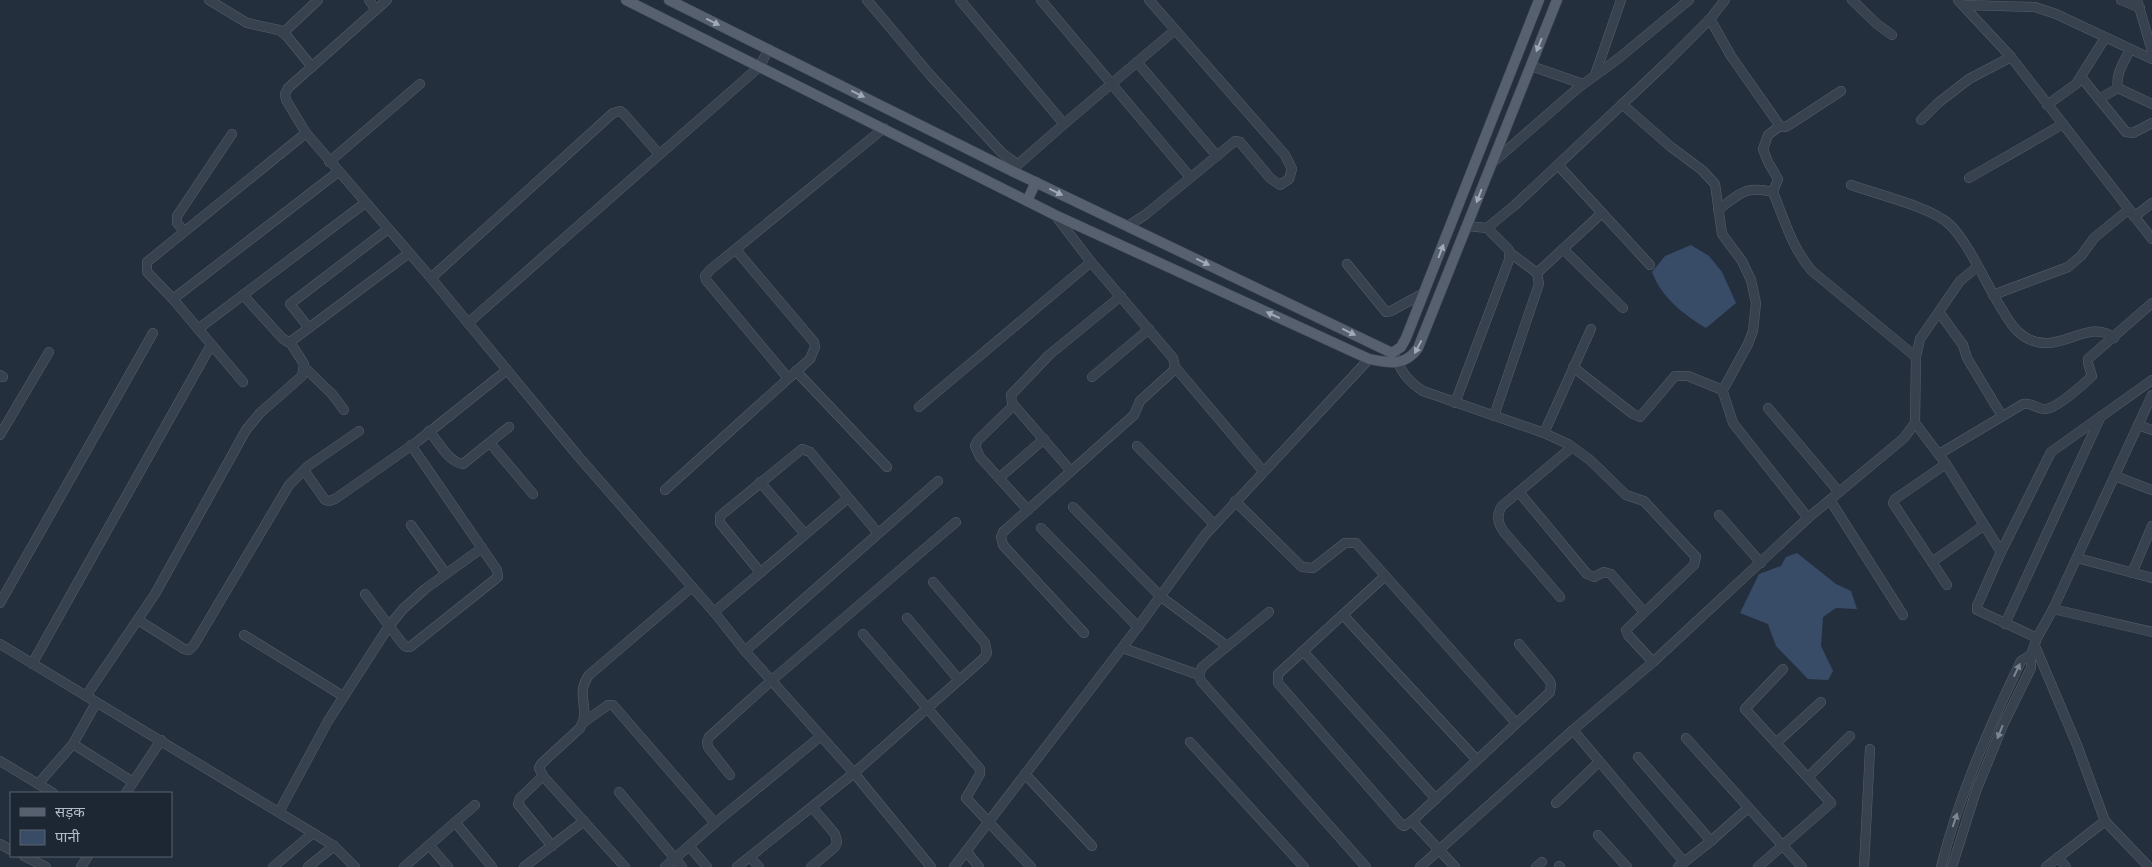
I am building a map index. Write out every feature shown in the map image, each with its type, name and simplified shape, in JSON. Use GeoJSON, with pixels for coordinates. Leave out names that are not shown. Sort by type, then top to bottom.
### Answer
{"type":"FeatureCollection","features":[{"type":"Feature","properties":{"kind":"main road"},"geometry":{"type":"LineString","coordinates":[[626,0],[1055,215],[1369,359],[1393,364],[1410,358],[1418,348],[1557,0]]}},
{"type":"Feature","properties":{"kind":"main road"},"geometry":{"type":"LineString","coordinates":[[669,0],[769,50],[1015,167],[1036,182],[1392,353],[1403,344],[1424,294],[1538,0]]}},
{"type":"Feature","properties":{"kind":"main road"},"geometry":{"type":"LineString","coordinates":[[1483,141],[1498,147]]}},
{"type":"Feature","properties":{"kind":"main road"},"geometry":{"type":"LineString","coordinates":[[1027,201],[1036,182]]}},
{"type":"Feature","properties":{"kind":"street"},"geometry":{"type":"LineString","coordinates":[[209,0],[221,3],[247,23],[279,30],[312,67]]}},
{"type":"Feature","properties":{"kind":"street"},"geometry":{"type":"LineString","coordinates":[[283,33],[318,0]]}},
{"type":"Feature","properties":{"kind":"street"},"geometry":{"type":"LineString","coordinates":[[369,0],[376,10]]}},
{"type":"Feature","properties":{"kind":"street"},"geometry":{"type":"LineString","coordinates":[[387,0],[288,88],[285,94],[286,100],[306,134],[431,278],[745,651],[854,773],[931,867]]}},
{"type":"Feature","properties":{"kind":"street"},"geometry":{"type":"LineString","coordinates":[[867,0],[931,76],[1015,167],[1175,30]]}},
{"type":"Feature","properties":{"kind":"street"},"geometry":{"type":"LineString","coordinates":[[960,0],[1064,124]]}},
{"type":"Feature","properties":{"kind":"street"},"geometry":{"type":"LineString","coordinates":[[1041,0],[1190,178]]}},
{"type":"Feature","properties":{"kind":"street"},"geometry":{"type":"LineString","coordinates":[[1128,226],[1145,215],[1233,143],[1238,141],[1275,183],[1283,185],[1291,175],[1290,163],[1284,155],[1149,0]]}},
{"type":"Feature","properties":{"kind":"street"},"geometry":{"type":"LineString","coordinates":[[1595,76],[1621,0]]}},
{"type":"Feature","properties":{"kind":"street"},"geometry":{"type":"LineString","coordinates":[[1490,165],[1583,84],[1688,0]]}},
{"type":"Feature","properties":{"kind":"street"},"geometry":{"type":"LineString","coordinates":[[1486,228],[1515,205],[1665,64],[1710,19],[1725,0]]}},
{"type":"Feature","properties":{"kind":"street"},"geometry":{"type":"LineString","coordinates":[[1852,0],[1877,24],[1892,34]]}},
{"type":"Feature","properties":{"kind":"street"},"geometry":{"type":"LineString","coordinates":[[2121,0],[2138,4],[2152,51]]}},
{"type":"Feature","properties":{"kind":"street"},"geometry":{"type":"LineString","coordinates":[[1961,2],[2036,3],[2105,38],[2152,59]]}},
{"type":"Feature","properties":{"kind":"street"},"geometry":{"type":"LineString","coordinates":[[1961,2],[2011,57],[2152,239]]}},
{"type":"Feature","properties":{"kind":"street"},"geometry":{"type":"LineString","coordinates":[[1710,19],[1731,56],[1780,126]]}},
{"type":"Feature","properties":{"kind":"street"},"geometry":{"type":"LineString","coordinates":[[2047,105],[2069,91],[2081,77],[2105,38]]}},
{"type":"Feature","properties":{"kind":"street"},"geometry":{"type":"LineString","coordinates":[[468,324],[658,154],[759,67],[769,50]]}},
{"type":"Feature","properties":{"kind":"street"},"geometry":{"type":"LineString","coordinates":[[2118,88],[2118,75],[2130,50]]}},
{"type":"Feature","properties":{"kind":"street"},"geometry":{"type":"LineString","coordinates":[[1921,120],[1938,103],[1969,79],[2011,57]]}},
{"type":"Feature","properties":{"kind":"street"},"geometry":{"type":"LineString","coordinates":[[1137,62],[1217,156]]}},
{"type":"Feature","properties":{"kind":"street"},"geometry":{"type":"LineString","coordinates":[[1530,66],[1583,84]]}},
{"type":"Feature","properties":{"kind":"street"},"geometry":{"type":"LineString","coordinates":[[2081,77],[2129,134],[2152,123]]}},
{"type":"Feature","properties":{"kind":"street"},"geometry":{"type":"LineString","coordinates":[[330,162],[420,84]]}},
{"type":"Feature","properties":{"kind":"street"},"geometry":{"type":"LineString","coordinates":[[2099,99],[2118,88]]}},
{"type":"Feature","properties":{"kind":"street"},"geometry":{"type":"LineString","coordinates":[[2118,88],[2152,104]]}},
{"type":"Feature","properties":{"kind":"street"},"geometry":{"type":"LineString","coordinates":[[1841,91],[1790,124],[1785,127],[1780,126],[1768,135],[1763,149],[1778,179],[1773,192],[1793,242],[1803,260],[1812,270],[1916,357]]}},
{"type":"Feature","properties":{"kind":"street"},"geometry":{"type":"LineString","coordinates":[[1622,104],[1715,184],[1722,234],[1742,260],[1751,280],[1756,303],[1753,331],[1726,386],[1722,389]]}},
{"type":"Feature","properties":{"kind":"street"},"geometry":{"type":"LineString","coordinates":[[431,278],[613,114],[620,111],[624,114],[658,154]]}},
{"type":"Feature","properties":{"kind":"street"},"geometry":{"type":"LineString","coordinates":[[1969,178],[2063,124]]}},
{"type":"Feature","properties":{"kind":"street"},"geometry":{"type":"LineString","coordinates":[[788,378],[706,280],[705,276],[884,128]]}},
{"type":"Feature","properties":{"kind":"street"},"geometry":{"type":"LineString","coordinates":[[184,231],[177,223],[177,216],[232,134]]}},
{"type":"Feature","properties":{"kind":"street"},"geometry":{"type":"LineString","coordinates":[[243,382],[173,299],[147,272],[146,268],[151,258],[306,134]]}},
{"type":"Feature","properties":{"kind":"street"},"geometry":{"type":"LineString","coordinates":[[1558,165],[1650,265]]}},
{"type":"Feature","properties":{"kind":"street"},"geometry":{"type":"LineString","coordinates":[[173,299],[338,172]]}},
{"type":"Feature","properties":{"kind":"street"},"geometry":{"type":"LineString","coordinates":[[1851,185],[1928,210],[1951,225],[2017,332],[2038,343],[2068,339],[2099,330],[2108,333],[2114,338]]}},
{"type":"Feature","properties":{"kind":"street"},"geometry":{"type":"LineString","coordinates":[[1718,210],[1742,193],[1755,188],[1773,192]]}},
{"type":"Feature","properties":{"kind":"street"},"geometry":{"type":"LineString","coordinates":[[198,329],[365,202]]}},
{"type":"Feature","properties":{"kind":"street"},"geometry":{"type":"LineString","coordinates":[[1993,295],[2068,267],[2081,256],[2094,238],[2131,214],[2152,204]]}},
{"type":"Feature","properties":{"kind":"street"},"geometry":{"type":"LineString","coordinates":[[1537,273],[1602,213]]}},
{"type":"Feature","properties":{"kind":"street"},"geometry":{"type":"LineString","coordinates":[[1055,215],[1091,262],[1173,358],[1175,367],[1263,471]]}},
{"type":"Feature","properties":{"kind":"street"},"geometry":{"type":"LineString","coordinates":[[1467,226],[1486,228],[1509,252],[1537,273],[1539,284],[1494,416]]}},
{"type":"Feature","properties":{"kind":"street"},"geometry":{"type":"LineString","coordinates":[[309,328],[290,304],[388,229]]}},
{"type":"Feature","properties":{"kind":"street"},"geometry":{"type":"LineString","coordinates":[[1564,249],[1624,308]]}},
{"type":"Feature","properties":{"kind":"street"},"geometry":{"type":"LineString","coordinates":[[665,490],[814,353],[814,342],[736,250]]}},
{"type":"Feature","properties":{"kind":"street"},"geometry":{"type":"LineString","coordinates":[[1455,403],[1509,260],[1509,252]]}},
{"type":"Feature","properties":{"kind":"street"},"geometry":{"type":"LineString","coordinates":[[290,342],[409,253]]}},
{"type":"Feature","properties":{"kind":"street"},"geometry":{"type":"LineString","coordinates":[[919,407],[1091,262]]}},
{"type":"Feature","properties":{"kind":"street"},"geometry":{"type":"LineString","coordinates":[[1347,264],[1386,312],[1424,294]]}},
{"type":"Feature","properties":{"kind":"street"},"geometry":{"type":"LineString","coordinates":[[1420,867],[1572,730],[1653,662],[1808,518],[1904,438],[1915,423],[1916,357],[1920,340],[1960,281],[1977,267]]}},
{"type":"Feature","properties":{"kind":"street"},"geometry":{"type":"LineString","coordinates":[[86,696],[171,568],[246,430],[260,413],[302,376],[304,367],[302,358],[290,342],[282,338],[243,295]]}},
{"type":"Feature","properties":{"kind":"street"},"geometry":{"type":"LineString","coordinates":[[1071,471],[1014,405],[1010,399],[1011,395],[1050,355],[1121,296]]}},
{"type":"Feature","properties":{"kind":"street"},"geometry":{"type":"LineString","coordinates":[[1939,454],[2027,403],[2042,409],[2053,407],[2091,378],[2093,374],[2088,359],[2152,303]]}},
{"type":"Feature","properties":{"kind":"street"},"geometry":{"type":"LineString","coordinates":[[1939,312],[1963,344],[1967,358],[2002,416]]}},
{"type":"Feature","properties":{"kind":"street"},"geometry":{"type":"LineString","coordinates":[[1544,433],[1591,329]]}},
{"type":"Feature","properties":{"kind":"street"},"geometry":{"type":"LineString","coordinates":[[1092,377],[1149,330]]}},
{"type":"Feature","properties":{"kind":"street"},"geometry":{"type":"LineString","coordinates":[[0,603],[153,333]]}},
{"type":"Feature","properties":{"kind":"street"},"geometry":{"type":"LineString","coordinates":[[32,664],[211,344]]}},
{"type":"Feature","properties":{"kind":"street"},"geometry":{"type":"LineString","coordinates":[[0,435],[49,352]]}},
{"type":"Feature","properties":{"kind":"street"},"geometry":{"type":"LineString","coordinates":[[1392,353],[1403,374],[1417,388],[1544,433],[1572,447],[1590,460],[1626,495],[1644,501],[1696,557],[1694,565],[1628,627],[1626,632],[1653,662]]}},
{"type":"Feature","properties":{"kind":"street"},"geometry":{"type":"LineString","coordinates":[[954,867],[1123,648],[1214,524],[1369,359]]}},
{"type":"Feature","properties":{"kind":"street"},"geometry":{"type":"LineString","coordinates":[[304,367],[332,394],[344,410]]}},
{"type":"Feature","properties":{"kind":"street"},"geometry":{"type":"LineString","coordinates":[[1084,633],[1001,541],[1004,532],[1134,415],[1140,401],[1174,372],[1175,367]]}},
{"type":"Feature","properties":{"kind":"street"},"geometry":{"type":"LineString","coordinates":[[1573,367],[1637,417],[1642,416],[1675,376],[1688,376],[1722,389]]}},
{"type":"Feature","properties":{"kind":"street"},"geometry":{"type":"LineString","coordinates":[[304,470],[322,496],[329,501],[351,488],[411,445],[507,370]]}},
{"type":"Feature","properties":{"kind":"street"},"geometry":{"type":"LineString","coordinates":[[796,371],[887,467]]}},
{"type":"Feature","properties":{"kind":"street"},"geometry":{"type":"LineString","coordinates":[[2149,862],[2105,821],[2077,745],[2035,647],[2004,624],[1979,612],[1976,608],[2000,552],[2050,452],[2152,380]]}},
{"type":"Feature","properties":{"kind":"street"},"geometry":{"type":"LineString","coordinates":[[1722,389],[1733,422],[1808,518]]}},
{"type":"Feature","properties":{"kind":"street"},"geometry":{"type":"LineString","coordinates":[[1952,867],[1976,791],[2003,725],[2031,668],[2035,647],[2152,395]]}},
{"type":"Feature","properties":{"kind":"street"},"geometry":{"type":"LineString","coordinates":[[1014,405],[978,440],[975,446],[977,452],[1028,510]]}},
{"type":"Feature","properties":{"kind":"street"},"geometry":{"type":"LineString","coordinates":[[1768,408],[1839,492]]}},
{"type":"Feature","properties":{"kind":"street"},"geometry":{"type":"LineString","coordinates":[[2004,624],[2101,416]]}},
{"type":"Feature","properties":{"kind":"street"},"geometry":{"type":"LineString","coordinates":[[1915,423],[1946,464],[2000,552]]}},
{"type":"Feature","properties":{"kind":"street"},"geometry":{"type":"LineString","coordinates":[[2138,425],[2152,430]]}},
{"type":"Feature","properties":{"kind":"street"},"geometry":{"type":"LineString","coordinates":[[430,431],[458,464],[463,464],[509,427]]}},
{"type":"Feature","properties":{"kind":"street"},"geometry":{"type":"LineString","coordinates":[[138,620],[184,649],[189,650],[194,645],[289,485],[304,470],[359,431]]}},
{"type":"Feature","properties":{"kind":"street"},"geometry":{"type":"LineString","coordinates":[[999,478],[1044,439]]}},
{"type":"Feature","properties":{"kind":"street"},"geometry":{"type":"LineString","coordinates":[[490,443],[533,494]]}},
{"type":"Feature","properties":{"kind":"street"},"geometry":{"type":"LineString","coordinates":[[365,594],[404,646],[410,647],[498,577],[497,570],[411,445]]}},
{"type":"Feature","properties":{"kind":"street"},"geometry":{"type":"LineString","coordinates":[[1137,446],[1214,524]]}},
{"type":"Feature","properties":{"kind":"street"},"geometry":{"type":"LineString","coordinates":[[1560,597],[1500,527],[1498,521],[1500,510],[1572,447]]}},
{"type":"Feature","properties":{"kind":"street"},"geometry":{"type":"LineString","coordinates":[[760,572],[720,523],[720,519],[723,512],[802,449],[810,452],[878,533]]}},
{"type":"Feature","properties":{"kind":"street"},"geometry":{"type":"LineString","coordinates":[[1946,464],[1893,502],[1947,584]]}},
{"type":"Feature","properties":{"kind":"street"},"geometry":{"type":"LineString","coordinates":[[2115,476],[2152,490]]}},
{"type":"Feature","properties":{"kind":"street"},"geometry":{"type":"LineString","coordinates":[[745,651],[938,481]]}},
{"type":"Feature","properties":{"kind":"street"},"geometry":{"type":"LineString","coordinates":[[760,482],[805,534]]}},
{"type":"Feature","properties":{"kind":"street"},"geometry":{"type":"LineString","coordinates":[[1519,492],[1587,574],[1594,577],[1604,572],[1611,574],[1644,612]]}},
{"type":"Feature","properties":{"kind":"street"},"geometry":{"type":"LineString","coordinates":[[714,612],[848,498]]}},
{"type":"Feature","properties":{"kind":"street"},"geometry":{"type":"LineString","coordinates":[[1830,500],[1903,615]]}},
{"type":"Feature","properties":{"kind":"street"},"geometry":{"type":"LineString","coordinates":[[1235,501],[1302,567],[1313,568],[1345,543],[1350,542],[1360,546],[1384,577],[1516,723]]}},
{"type":"Feature","properties":{"kind":"street"},"geometry":{"type":"LineString","coordinates":[[1073,507],[1160,596],[1227,646]]}},
{"type":"Feature","properties":{"kind":"street"},"geometry":{"type":"LineString","coordinates":[[1719,515],[1761,563]]}},
{"type":"Feature","properties":{"kind":"street"},"geometry":{"type":"LineString","coordinates":[[730,775],[712,752],[707,742],[709,737],[771,681],[956,522]]}},
{"type":"Feature","properties":{"kind":"street"},"geometry":{"type":"LineString","coordinates":[[411,525],[446,574]]}},
{"type":"Feature","properties":{"kind":"street"},"geometry":{"type":"LineString","coordinates":[[1932,562],[1984,526]]}},
{"type":"Feature","properties":{"kind":"street"},"geometry":{"type":"LineString","coordinates":[[2132,573],[2152,526]]}},
{"type":"Feature","properties":{"kind":"street"},"geometry":{"type":"LineString","coordinates":[[1041,528],[1138,627]]}},
{"type":"Feature","properties":{"kind":"street"},"geometry":{"type":"LineString","coordinates":[[279,812],[343,696],[388,626],[403,609],[482,548]]}},
{"type":"Feature","properties":{"kind":"street"},"geometry":{"type":"LineString","coordinates":[[2077,558],[2152,578]]}},
{"type":"Feature","properties":{"kind":"street"},"geometry":{"type":"LineString","coordinates":[[1384,577],[1278,674],[1277,678],[1280,688],[1400,824],[1405,826],[1412,822],[1551,689],[1549,680],[1519,644]]}},
{"type":"Feature","properties":{"kind":"street"},"geometry":{"type":"LineString","coordinates":[[737,867],[854,773],[984,658],[987,648],[933,582]]}},
{"type":"Feature","properties":{"kind":"street"},"geometry":{"type":"LineString","coordinates":[[584,722],[582,689],[590,675],[692,587]]}},
{"type":"Feature","properties":{"kind":"street"},"geometry":{"type":"LineString","coordinates":[[2053,609],[2152,632]]}},
{"type":"Feature","properties":{"kind":"street"},"geometry":{"type":"LineString","coordinates":[[1269,612],[1202,667],[1199,674],[1201,681],[1366,867]]}},
{"type":"Feature","properties":{"kind":"street"},"geometry":{"type":"LineString","coordinates":[[1343,616],[1477,760]]}},
{"type":"Feature","properties":{"kind":"street"},"geometry":{"type":"LineString","coordinates":[[907,618],[959,680]]}},
{"type":"Feature","properties":{"kind":"street"},"geometry":{"type":"LineString","coordinates":[[863,634],[980,769],[980,774],[966,798],[1031,867]]}},
{"type":"Feature","properties":{"kind":"street"},"geometry":{"type":"LineString","coordinates":[[244,635],[343,696]]}},
{"type":"Feature","properties":{"kind":"street"},"geometry":{"type":"LineString","coordinates":[[0,644],[334,846],[355,867]]}},
{"type":"Feature","properties":{"kind":"street"},"geometry":{"type":"LineString","coordinates":[[1941,867],[1966,789],[1987,733],[2021,662],[2035,647]]}},
{"type":"Feature","properties":{"kind":"street"},"geometry":{"type":"LineString","coordinates":[[1123,648],[1199,674]]}},
{"type":"Feature","properties":{"kind":"street"},"geometry":{"type":"LineString","coordinates":[[1303,651],[1436,799]]}},
{"type":"Feature","properties":{"kind":"street"},"geometry":{"type":"LineString","coordinates":[[1758,867],[1831,803],[1745,709],[1783,669]]}},
{"type":"Feature","properties":{"kind":"street"},"geometry":{"type":"LineString","coordinates":[[38,784],[72,744],[96,702]]}},
{"type":"Feature","properties":{"kind":"street"},"geometry":{"type":"LineString","coordinates":[[1776,743],[1821,702]]}},
{"type":"Feature","properties":{"kind":"street"},"geometry":{"type":"LineString","coordinates":[[625,867],[543,776],[540,768],[541,764],[584,722],[608,705],[613,705],[715,823]]}},
{"type":"Feature","properties":{"kind":"street"},"geometry":{"type":"LineString","coordinates":[[1572,730],[1681,864],[1748,808]]}},
{"type":"Feature","properties":{"kind":"street"},"geometry":{"type":"LineString","coordinates":[[665,867],[715,823],[821,736]]}},
{"type":"Feature","properties":{"kind":"street"},"geometry":{"type":"LineString","coordinates":[[1808,777],[1850,736]]}},
{"type":"Feature","properties":{"kind":"street"},"geometry":{"type":"LineString","coordinates":[[1686,738],[1802,867]]}},
{"type":"Feature","properties":{"kind":"street"},"geometry":{"type":"LineString","coordinates":[[127,792],[161,740]]}},
{"type":"Feature","properties":{"kind":"street"},"geometry":{"type":"LineString","coordinates":[[1190,742],[1304,867]]}},
{"type":"Feature","properties":{"kind":"street"},"geometry":{"type":"LineString","coordinates":[[72,744],[133,782]]}},
{"type":"Feature","properties":{"kind":"street"},"geometry":{"type":"LineString","coordinates":[[1864,867],[1870,749]]}},
{"type":"Feature","properties":{"kind":"street"},"geometry":{"type":"LineString","coordinates":[[1638,757],[1711,840]]}},
{"type":"Feature","properties":{"kind":"street"},"geometry":{"type":"LineString","coordinates":[[0,761],[51,792]]}},
{"type":"Feature","properties":{"kind":"street"},"geometry":{"type":"LineString","coordinates":[[1556,803],[1599,762]]}},
{"type":"Feature","properties":{"kind":"street"},"geometry":{"type":"LineString","coordinates":[[1025,774],[1092,846]]}},
{"type":"Feature","properties":{"kind":"street"},"geometry":{"type":"LineString","coordinates":[[543,776],[520,798],[518,804],[552,846]]}},
{"type":"Feature","properties":{"kind":"street"},"geometry":{"type":"LineString","coordinates":[[619,792],[682,867]]}},
{"type":"Feature","properties":{"kind":"street"},"geometry":{"type":"LineString","coordinates":[[404,867],[475,805]]}},
{"type":"Feature","properties":{"kind":"street"},"geometry":{"type":"LineString","coordinates":[[810,867],[835,847],[837,842],[835,834],[812,807]]}},
{"type":"Feature","properties":{"kind":"street"},"geometry":{"type":"LineString","coordinates":[[524,867],[584,821]]}},
{"type":"Feature","properties":{"kind":"street"},"geometry":{"type":"LineString","coordinates":[[2046,867],[2105,821]]}},
{"type":"Feature","properties":{"kind":"street"},"geometry":{"type":"LineString","coordinates":[[455,822],[492,867]]}},
{"type":"Feature","properties":{"kind":"street"},"geometry":{"type":"LineString","coordinates":[[1412,822],[1455,867]]}},
{"type":"Feature","properties":{"kind":"street"},"geometry":{"type":"LineString","coordinates":[[273,867],[313,833]]}},
{"type":"Feature","properties":{"kind":"street"},"geometry":{"type":"LineString","coordinates":[[1598,834],[1627,867]]}},
{"type":"Feature","properties":{"kind":"street"},"geometry":{"type":"LineString","coordinates":[[429,845],[448,867]]}},
{"type":"Feature","properties":{"kind":"street"},"geometry":{"type":"LineString","coordinates":[[308,867],[334,846]]}},
{"type":"Feature","properties":{"kind":"street"},"geometry":{"type":"LineString","coordinates":[[688,846],[707,867]]}},
{"type":"Feature","properties":{"kind":"street"},"geometry":{"type":"LineString","coordinates":[[966,851],[979,867]]}},
{"type":"Feature","properties":{"kind":"street"},"geometry":{"type":"LineString","coordinates":[[750,856],[759,867]]}},
{"type":"Feature","properties":{"kind":"street"},"geometry":{"type":"LineString","coordinates":[[26,857],[46,867]]}},
{"type":"Feature","properties":{"kind":"street"},"geometry":{"type":"LineString","coordinates":[[2058,857],[2066,867]]}},
{"type":"Feature","properties":{"kind":"water"},"geometry":{"type":"Polygon","coordinates":[[[1691,245],[1709,256],[1722,272],[1736,303],[1706,328],[1667,297],[1652,272],[1665,256],[1691,245]]]}},
{"type":"Feature","properties":{"kind":"water"},"geometry":{"type":"Polygon","coordinates":[[[1797,553],[1836,584],[1851,591],[1857,609],[1836,608],[1823,617],[1821,646],[1833,671],[1828,680],[1808,679],[1776,646],[1768,624],[1740,613],[1759,574],[1781,566],[1786,557],[1797,553]]]}}]}
